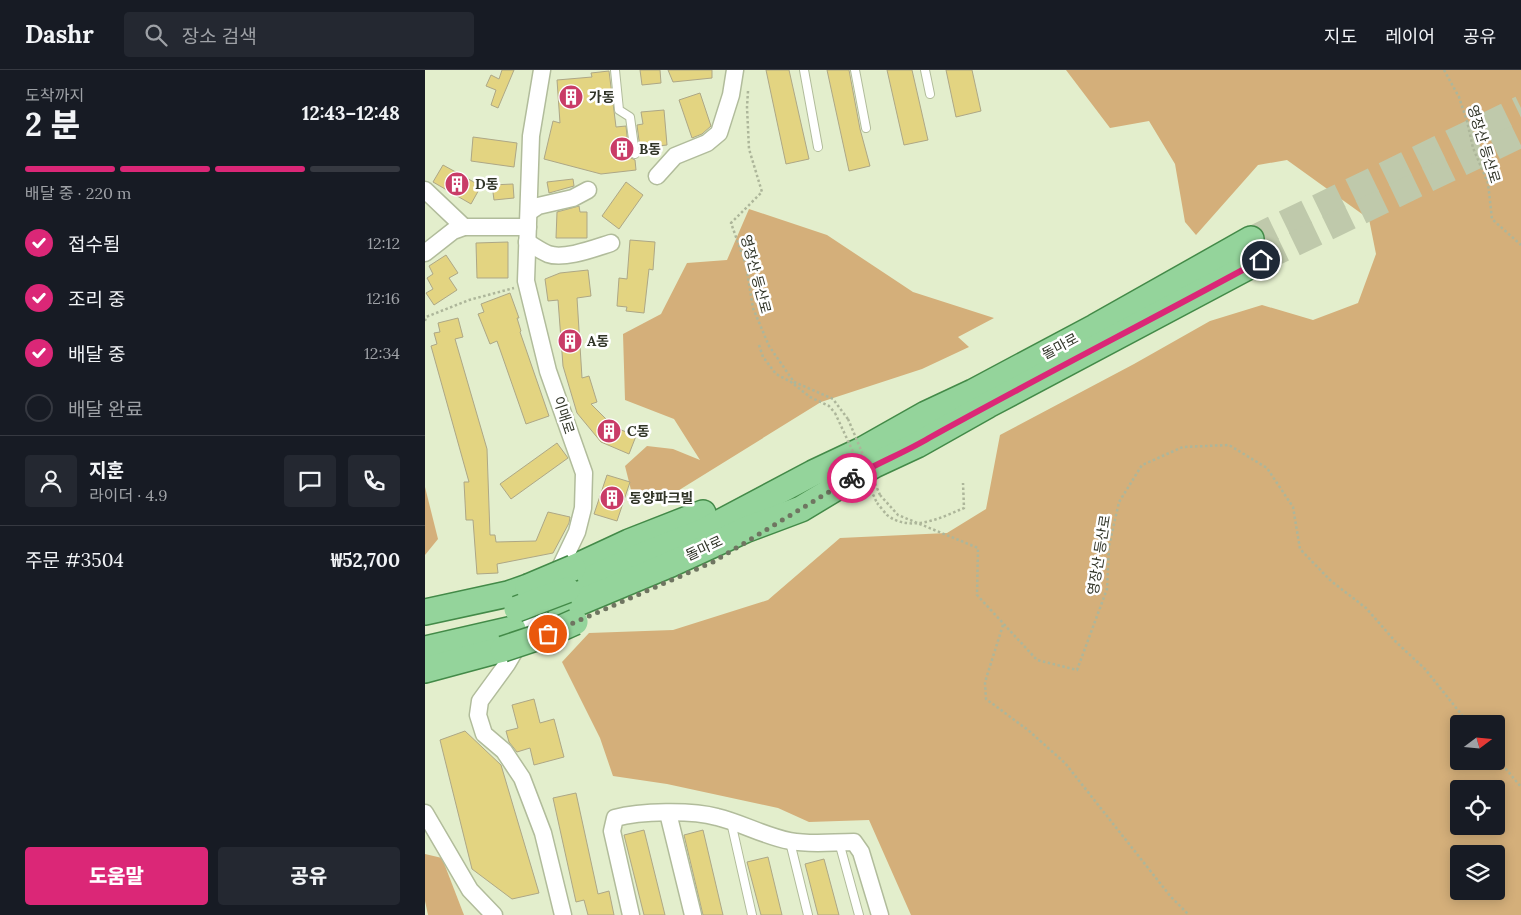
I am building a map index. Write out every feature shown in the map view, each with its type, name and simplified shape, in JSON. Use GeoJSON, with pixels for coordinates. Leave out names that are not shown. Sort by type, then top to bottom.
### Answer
{"type":"FeatureCollection","features":[{"type":"Feature","properties":{"kind":"main road","name":"돌마로"},"geometry":{"type":"LineString","coordinates":[[425,650],[511,629],[569,597],[671,564],[745,530],[801,509],[874,465],[917,445],[988,405],[1256,250],[1095,327],[973,392],[926,414],[864,449],[813,473],[718,507],[629,542],[569,597]]}},
{"type":"Feature","properties":{"kind":"main road"},"geometry":{"type":"LineString","coordinates":[[425,612],[508,594],[528,587],[569,597]]}},
{"type":"Feature","properties":{"kind":"main road","name":"돌마로"},"geometry":{"type":"LineString","coordinates":[[425,630],[511,629]]}},
{"type":"Feature","properties":{"kind":"main road"},"geometry":{"type":"LineString","coordinates":[[425,670],[511,629]]}},
{"type":"Feature","properties":{"kind":"street"},"geometry":{"type":"LineString","coordinates":[[657,176],[675,156],[707,143],[719,132],[731,95],[735,70]]}},
{"type":"Feature","properties":{"kind":"street","name":"이매로"},"geometry":{"type":"LineString","coordinates":[[544,71],[531,136],[527,284],[549,371],[584,473],[583,508],[577,532],[544,601],[507,664],[480,701],[478,715],[484,734],[505,751],[522,778],[543,833],[563,915]]}},
{"type":"Feature","properties":{"kind":"street"},"geometry":{"type":"LineString","coordinates":[[425,190],[464,227]]}},
{"type":"Feature","properties":{"kind":"street"},"geometry":{"type":"LineString","coordinates":[[528,227],[538,206],[573,198],[587,190]]}},
{"type":"Feature","properties":{"kind":"street"},"geometry":{"type":"LineString","coordinates":[[425,253],[453,231],[464,227],[528,227]]}},
{"type":"Feature","properties":{"kind":"street"},"geometry":{"type":"LineString","coordinates":[[528,227],[550,255],[584,252],[611,243]]}},
{"type":"Feature","properties":{"kind":"street"},"geometry":{"type":"LineString","coordinates":[[425,813],[448,855],[471,890],[494,915]]}},
{"type":"Feature","properties":{"kind":"street"},"geometry":{"type":"LineString","coordinates":[[668,813],[693,915]]}},
{"type":"Feature","properties":{"kind":"street"},"geometry":{"type":"LineString","coordinates":[[631,915],[612,831],[615,818],[629,814],[668,813],[716,816],[767,835],[790,841],[819,843],[854,842],[861,852],[880,915]]}},
{"type":"Feature","properties":{"kind":"lane"},"geometry":{"type":"LineString","coordinates":[[615,70],[619,110],[630,117],[635,154]]}},
{"type":"Feature","properties":{"kind":"lane"},"geometry":{"type":"LineString","coordinates":[[804,70],[818,147]]}},
{"type":"Feature","properties":{"kind":"lane"},"geometry":{"type":"LineString","coordinates":[[855,70],[866,128]]}},
{"type":"Feature","properties":{"kind":"lane"},"geometry":{"type":"LineString","coordinates":[[925,70],[930,94]]}},
{"type":"Feature","properties":{"kind":"lane"},"geometry":{"type":"LineString","coordinates":[[731,822],[752,915]]}},
{"type":"Feature","properties":{"kind":"lane"},"geometry":{"type":"LineString","coordinates":[[790,841],[808,915]]}},
{"type":"Feature","properties":{"kind":"lane"},"geometry":{"type":"LineString","coordinates":[[839,842],[859,915]]}},
{"type":"Feature","properties":{"kind":"path","name":"영장산 등산로"},"geometry":{"type":"LineString","coordinates":[[1444,70],[1459,97],[1473,148],[1487,183],[1492,219],[1521,245]]}},
{"type":"Feature","properties":{"kind":"path","name":"영장산 등산로"},"geometry":{"type":"LineString","coordinates":[[748,89],[749,149],[762,192],[731,223],[746,265],[753,308],[769,346],[794,382],[833,400],[848,419],[881,495],[898,515],[978,548],[977,595],[1037,660],[1077,670],[1107,589],[1109,546],[1119,502],[1142,464],[1183,447],[1229,445],[1267,468],[1293,507],[1300,549],[1331,581],[1366,608],[1395,641],[1425,669],[1462,715]]}},
{"type":"Feature","properties":{"kind":"path"},"geometry":{"type":"LineString","coordinates":[[425,321],[425,316],[469,300],[527,284]]}},
{"type":"Feature","properties":{"kind":"path"},"geometry":{"type":"LineString","coordinates":[[759,345],[763,357],[776,374],[791,382],[810,397],[829,406],[835,414],[877,503],[887,515],[904,523],[919,524],[945,516],[964,508],[963,483]]}},
{"type":"Feature","properties":{"kind":"path"},"geometry":{"type":"LineString","coordinates":[[1003,625],[985,682],[986,699],[1028,730],[1065,763],[1171,897],[1189,915]]}},
{"type":"Feature","properties":{"kind":"path"},"geometry":{"type":"LineString","coordinates":[[1505,768],[1521,787]]}},
{"type":"Feature","properties":{"kind":"shaded area"},"geometry":{"type":"Polygon","coordinates":[[[1066,70],[1521,70],[1521,915],[911,915],[869,820],[809,822],[778,808],[667,784],[613,776],[600,738],[562,662],[589,633],[673,630],[768,600],[840,538],[947,533],[986,509],[1000,435],[1134,364],[1210,321],[1262,305],[1313,320],[1358,303],[1376,254],[1369,219],[1287,160],[1258,165],[1196,235],[1185,222],[1175,164],[1149,121],[1110,128],[1066,70]]]}},
{"type":"Feature","properties":{"kind":"shaded area"},"geometry":{"type":"Polygon","coordinates":[[[749,209],[827,235],[913,292],[994,318],[958,337],[969,347],[922,369],[821,402],[676,492],[634,502],[625,466],[647,446],[673,449],[700,460],[674,419],[625,400],[623,334],[661,314],[687,263],[727,260],[749,209]]]}},
{"type":"Feature","properties":{"kind":"shaded area"},"geometry":{"type":"Polygon","coordinates":[[[425,487],[438,539],[425,555],[425,487]]]}},
{"type":"Feature","properties":{"kind":"shaded area"},"geometry":{"type":"Polygon","coordinates":[[[425,854],[442,858],[464,915],[428,915],[425,901],[425,854]]]}},
{"type":"Feature","properties":{"kind":"building"},"geometry":{"type":"Polygon","coordinates":[[[502,70],[514,70],[498,108],[491,105],[496,90],[486,86],[491,75],[499,79],[502,70]]]}},
{"type":"Feature","properties":{"kind":"building"},"geometry":{"type":"Polygon","coordinates":[[[640,70],[660,70],[661,83],[642,85],[640,70]]]}},
{"type":"Feature","properties":{"kind":"building"},"geometry":{"type":"Polygon","coordinates":[[[668,70],[712,70],[712,78],[673,82],[668,70]]]}},
{"type":"Feature","properties":{"kind":"building"},"geometry":{"type":"Polygon","coordinates":[[[766,70],[789,70],[809,159],[786,164],[766,70]]]}},
{"type":"Feature","properties":{"kind":"building"},"geometry":{"type":"Polygon","coordinates":[[[827,70],[849,70],[860,129],[870,166],[849,171],[827,70]]]}},
{"type":"Feature","properties":{"kind":"building"},"geometry":{"type":"Polygon","coordinates":[[[887,70],[912,70],[928,140],[904,145],[887,70]]]}},
{"type":"Feature","properties":{"kind":"building"},"geometry":{"type":"Polygon","coordinates":[[[946,70],[972,70],[981,111],[956,117],[946,70]]]}},
{"type":"Feature","properties":{"kind":"building"},"geometry":{"type":"Polygon","coordinates":[[[609,71],[616,127],[626,126],[629,155],[635,160],[636,170],[601,174],[544,159],[553,121],[560,123],[557,80],[592,77],[591,73],[609,71]]]}},
{"type":"Feature","properties":{"kind":"building"},"geometry":{"type":"Polygon","coordinates":[[[700,93],[711,126],[702,134],[692,138],[679,100],[700,93]]]}},
{"type":"Feature","properties":{"kind":"building"},"geometry":{"type":"Polygon","coordinates":[[[664,110],[667,145],[640,148],[637,125],[643,124],[641,112],[664,110]]]}},
{"type":"Feature","properties":{"kind":"building"},"geometry":{"type":"Polygon","coordinates":[[[473,137],[517,143],[514,167],[471,161],[473,137]]]}},
{"type":"Feature","properties":{"kind":"building","name":"D동"},"geometry":{"type":"Polygon","coordinates":[[[443,165],[481,186],[471,204],[433,182],[443,165]]]}},
{"type":"Feature","properties":{"kind":"building"},"geometry":{"type":"Polygon","coordinates":[[[573,179],[574,186],[549,193],[547,182],[573,179]]]}},
{"type":"Feature","properties":{"kind":"building"},"geometry":{"type":"Polygon","coordinates":[[[626,182],[643,195],[619,229],[602,216],[626,182]]]}},
{"type":"Feature","properties":{"kind":"building"},"geometry":{"type":"Polygon","coordinates":[[[513,184],[514,198],[494,200],[492,185],[513,184]]]}},
{"type":"Feature","properties":{"kind":"building"},"geometry":{"type":"Polygon","coordinates":[[[579,206],[580,212],[587,212],[587,238],[556,238],[557,212],[579,206]]]}},
{"type":"Feature","properties":{"kind":"building"},"geometry":{"type":"Polygon","coordinates":[[[630,240],[655,242],[653,270],[649,269],[644,313],[626,311],[627,307],[617,306],[619,278],[627,279],[630,240]]]}},
{"type":"Feature","properties":{"kind":"building"},"geometry":{"type":"Polygon","coordinates":[[[508,242],[508,278],[477,278],[476,243],[508,242]]]}},
{"type":"Feature","properties":{"kind":"building"},"geometry":{"type":"Polygon","coordinates":[[[446,255],[458,273],[449,278],[457,290],[434,305],[426,293],[433,289],[427,278],[433,274],[429,266],[446,255]]]}},
{"type":"Feature","properties":{"kind":"building"},"geometry":{"type":"Polygon","coordinates":[[[588,270],[591,296],[577,298],[582,378],[589,376],[597,402],[591,404],[614,427],[636,436],[629,454],[601,442],[577,413],[563,366],[558,300],[548,301],[545,279],[560,273],[588,270]]]}},
{"type":"Feature","properties":{"kind":"building"},"geometry":{"type":"Polygon","coordinates":[[[510,293],[519,318],[517,318],[520,332],[549,416],[526,424],[497,341],[490,344],[478,314],[484,312],[481,304],[510,293]]]}},
{"type":"Feature","properties":{"kind":"building"},"geometry":{"type":"Polygon","coordinates":[[[458,318],[463,337],[455,339],[487,449],[490,535],[495,535],[496,542],[536,541],[548,512],[570,517],[569,523],[553,553],[497,564],[498,573],[477,574],[473,520],[466,520],[464,482],[469,482],[431,346],[437,344],[434,333],[440,332],[438,323],[458,318]]]}},
{"type":"Feature","properties":{"kind":"building"},"geometry":{"type":"Polygon","coordinates":[[[557,443],[568,458],[511,499],[500,484],[557,443]]]}},
{"type":"Feature","properties":{"kind":"building","name":"동양파크빌"},"geometry":{"type":"Polygon","coordinates":[[[607,475],[630,482],[617,521],[594,514],[607,475]]]}},
{"type":"Feature","properties":{"kind":"building"},"geometry":{"type":"Polygon","coordinates":[[[534,699],[540,723],[554,719],[564,757],[534,765],[530,748],[517,752],[509,742],[506,731],[518,728],[512,705],[534,699]]]}},
{"type":"Feature","properties":{"kind":"building"},"geometry":{"type":"Polygon","coordinates":[[[465,731],[501,765],[539,893],[512,899],[472,869],[440,740],[465,731]]]}},
{"type":"Feature","properties":{"kind":"building"},"geometry":{"type":"Polygon","coordinates":[[[576,793],[598,894],[609,891],[614,915],[588,915],[584,900],[576,902],[553,798],[576,793]]]}},
{"type":"Feature","properties":{"kind":"building"},"geometry":{"type":"Polygon","coordinates":[[[644,830],[665,915],[644,915],[624,835],[644,830]]]}},
{"type":"Feature","properties":{"kind":"building"},"geometry":{"type":"Polygon","coordinates":[[[703,830],[723,915],[703,915],[684,835],[703,830]]]}},
{"type":"Feature","properties":{"kind":"building"},"geometry":{"type":"Polygon","coordinates":[[[768,857],[782,915],[761,915],[747,862],[768,857]]]}},
{"type":"Feature","properties":{"kind":"building"},"geometry":{"type":"Polygon","coordinates":[[[824,859],[839,915],[818,915],[805,864],[824,859]]]}},
{"type":"Feature","properties":{"kind":"tunnel"},"geometry":{"type":"LineString","coordinates":[[1251,239],[1521,108]]}},
{"type":"Feature","properties":{"kind":"tunnel"},"geometry":{"type":"LineString","coordinates":[[1261,260],[1521,135]]}},
{"type":"Feature","properties":{"kind":"way so far"},"geometry":{"type":"LineString","coordinates":[[548,634],[713,562],[852,478]]}},
{"type":"Feature","properties":{"kind":"place","name":"가동"},"geometry":{"type":"Point","coordinates":[571,97]}},
{"type":"Feature","properties":{"kind":"place","name":"B동"},"geometry":{"type":"Point","coordinates":[622,149]}},
{"type":"Feature","properties":{"kind":"place","name":"D동"},"geometry":{"type":"Point","coordinates":[457,184]}},
{"type":"Feature","properties":{"kind":"place","name":"A동"},"geometry":{"type":"Point","coordinates":[570,341]}},
{"type":"Feature","properties":{"kind":"place","name":"C동"},"geometry":{"type":"Point","coordinates":[609,431]}},
{"type":"Feature","properties":{"kind":"place","name":"동양파크빌"},"geometry":{"type":"Point","coordinates":[612,498]}},
{"type":"Feature","properties":{"kind":"route"},"geometry":{"type":"LineString","coordinates":[[852,478],[1261,260]]}}]}
